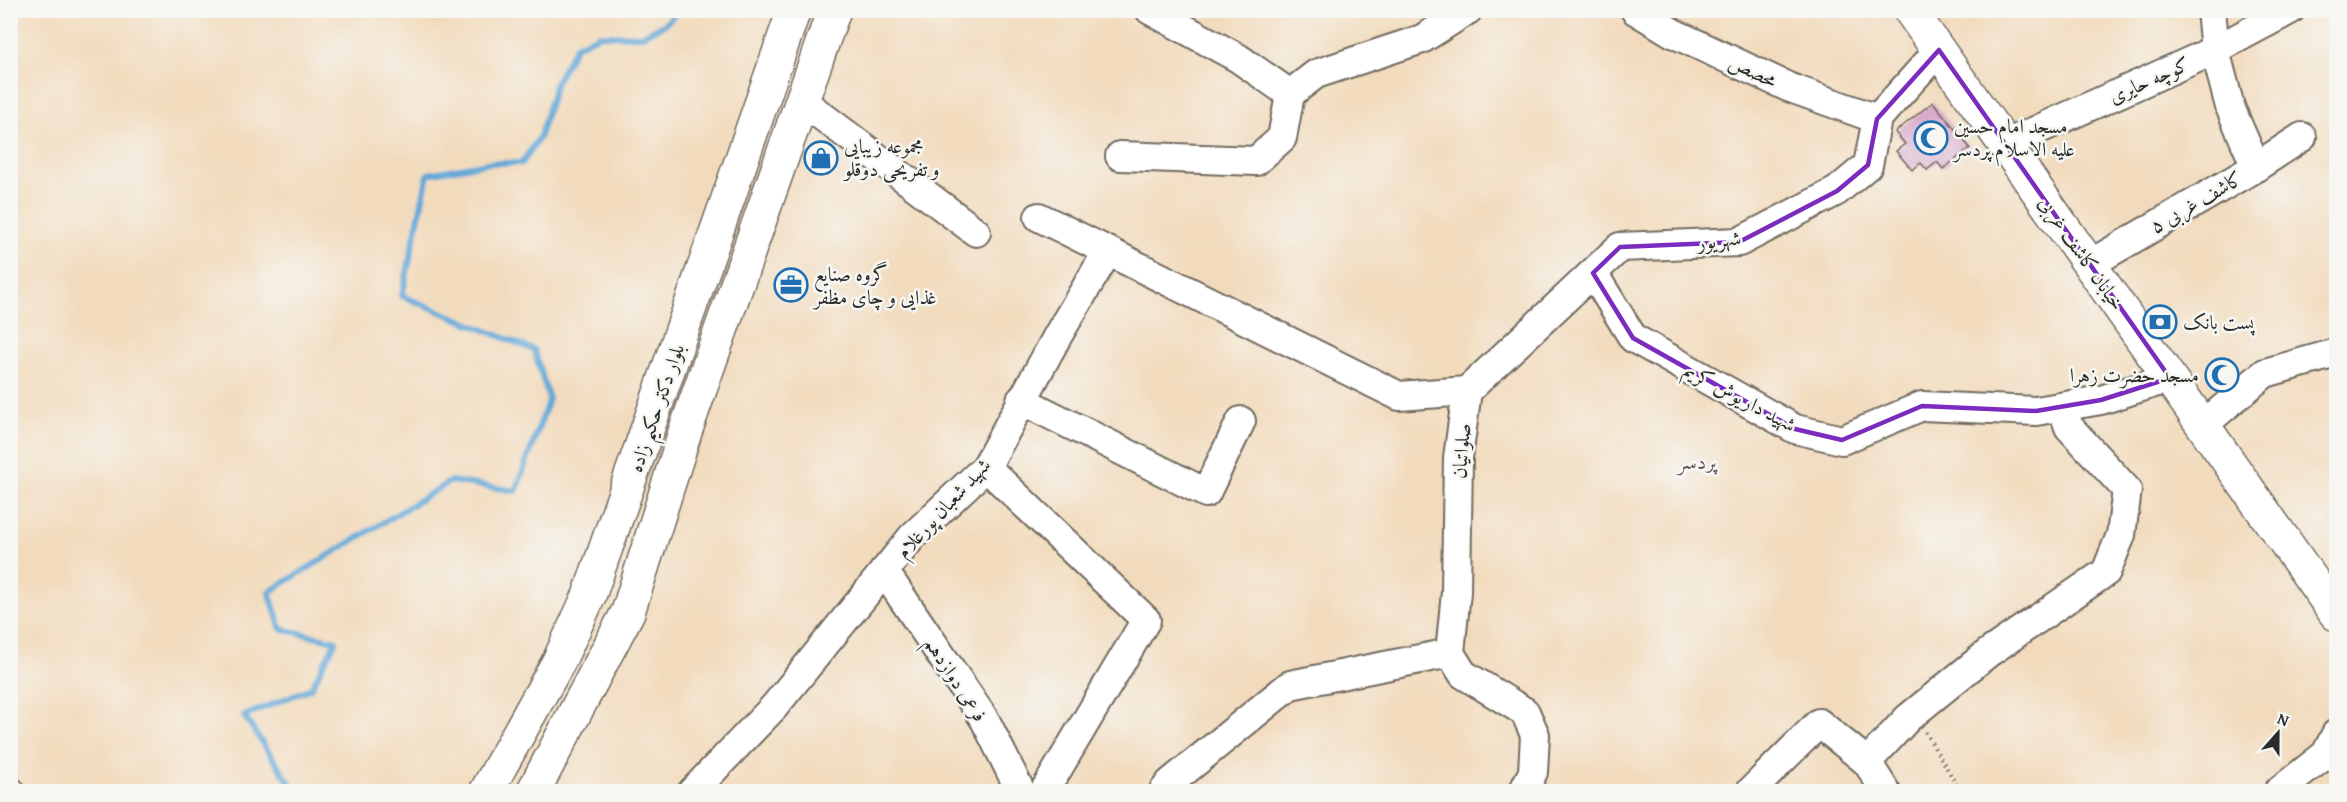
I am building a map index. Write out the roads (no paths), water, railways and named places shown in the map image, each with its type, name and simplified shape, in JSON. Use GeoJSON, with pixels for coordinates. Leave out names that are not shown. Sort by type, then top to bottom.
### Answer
{"type":"FeatureCollection","features":[{"type":"Feature","properties":{"kind":"main road","name":"بلوار دکتر حکیم زاده"},"geometry":{"type":"LineString","coordinates":[[486,792],[559,661],[589,596],[661,396],[794,10]]}},
{"type":"Feature","properties":{"kind":"main road","name":"بلوار دکتر حکیم زاده"},"geometry":{"type":"LineString","coordinates":[[532,792],[628,612],[693,409],[834,10]]}},
{"type":"Feature","properties":{"kind":"main road","name":"خیابان کاشف غربی"},"geometry":{"type":"LineString","coordinates":[[1910,10],[2337,614]]}},
{"type":"Feature","properties":{"kind":"main road"},"geometry":{"type":"LineString","coordinates":[[767,88],[802,101]]}},
{"type":"Feature","properties":{"kind":"main road"},"geometry":{"type":"LineString","coordinates":[[661,396],[693,409]]}},
{"type":"Feature","properties":{"kind":"street"},"geometry":{"type":"LineString","coordinates":[[1150,10],[1238,58],[1290,94]]}},
{"type":"Feature","properties":{"kind":"street"},"geometry":{"type":"LineString","coordinates":[[1120,156],[1256,161],[1282,138],[1290,94],[1316,74],[1422,39],[1468,10]]}},
{"type":"Feature","properties":{"kind":"street","name":"محصص"},"geometry":{"type":"LineString","coordinates":[[1635,10],[1673,33],[1788,87],[1877,119]]}},
{"type":"Feature","properties":{"kind":"street"},"geometry":{"type":"LineString","coordinates":[[2211,10],[2215,50],[2230,107],[2256,167]]}},
{"type":"Feature","properties":{"kind":"street","name":"کوچه حایری"},"geometry":{"type":"LineString","coordinates":[[2006,144],[2215,50],[2290,10]]}},
{"type":"Feature","properties":{"kind":"street"},"geometry":{"type":"LineString","coordinates":[[1877,119],[1938,50]]}},
{"type":"Feature","properties":{"kind":"street"},"geometry":{"type":"LineString","coordinates":[[802,101],[976,232]]}},
{"type":"Feature","properties":{"kind":"street","name":"شهریور"},"geometry":{"type":"LineString","coordinates":[[1467,391],[1620,248],[1739,242],[1837,190],[1868,165],[1877,119]]}},
{"type":"Feature","properties":{"kind":"street","name":"کاشف غربی ۵"},"geometry":{"type":"LineString","coordinates":[[2090,264],[2256,167],[2302,137]]}},
{"type":"Feature","properties":{"kind":"street"},"geometry":{"type":"LineString","coordinates":[[1039,217],[1399,396],[1467,391]]}},
{"type":"Feature","properties":{"kind":"street","name":"شهید شعبان پورغلام"},"geometry":{"type":"LineString","coordinates":[[692,792],[774,707],[912,537],[986,467],[1021,400],[1108,251]]}},
{"type":"Feature","properties":{"kind":"street","name":"شهید داریوش کریم"},"geometry":{"type":"LineString","coordinates":[[1593,273],[1633,338],[1795,429],[1842,440],[1923,405],[2036,411],[2101,400],[2170,378]]}},
{"type":"Feature","properties":{"kind":"street"},"geometry":{"type":"LineString","coordinates":[[2203,425],[2265,373],[2337,353]]}},
{"type":"Feature","properties":{"kind":"street","name":"صلواتیان"},"geometry":{"type":"LineString","coordinates":[[1450,653],[1456,592],[1458,458],[1467,391]]}},
{"type":"Feature","properties":{"kind":"street"},"geometry":{"type":"LineString","coordinates":[[1021,400],[1206,493],[1241,421]]}},
{"type":"Feature","properties":{"kind":"street"},"geometry":{"type":"LineString","coordinates":[[1867,762],[1914,713],[1988,653],[2106,572],[2121,535],[2127,490],[2069,427],[2062,406]]}},
{"type":"Feature","properties":{"kind":"street"},"geometry":{"type":"LineString","coordinates":[[986,467],[1146,620],[1044,792]]}},
{"type":"Feature","properties":{"kind":"street","name":"فرعی دوازدهم"},"geometry":{"type":"LineString","coordinates":[[884,571],[985,720],[1021,792]]}},
{"type":"Feature","properties":{"kind":"street"},"geometry":{"type":"LineString","coordinates":[[1163,792],[1170,783],[1290,685],[1450,653],[1463,674],[1525,712],[1535,735],[1533,772],[1522,792]]}},
{"type":"Feature","properties":{"kind":"street"},"geometry":{"type":"LineString","coordinates":[[1750,792],[1819,723],[1867,762],[1886,792]]}},
{"type":"Feature","properties":{"kind":"street"},"geometry":{"type":"LineString","coordinates":[[2278,792],[2326,754],[2337,734]]}},
{"type":"Feature","properties":{"kind":"street"},"geometry":{"type":"LineString","coordinates":[[472,792],[510,748]]}},
{"type":"Feature","properties":{"kind":"waterway"},"geometry":{"type":"LineString","coordinates":[[296,792],[244,716],[311,688],[336,641],[281,629],[269,592],[451,481],[516,491],[549,399],[534,350],[402,296],[428,174],[488,163],[522,163],[540,136],[556,82],[576,46],[600,35],[641,36],[665,24],[679,10]]}},
{"type":"Feature","properties":{"kind":"place","name":"مسجد امام حسین علیه الاسلام پردسر"},"geometry":{"type":"Point","coordinates":[1931,138]}},
{"type":"Feature","properties":{"kind":"place","name":"مجموعه زیبایی و تفریحی دوقلو"},"geometry":{"type":"Point","coordinates":[821,158]}},
{"type":"Feature","properties":{"kind":"place","name":"گروه صنایع غذایی و چای مظفر"},"geometry":{"type":"Point","coordinates":[791,285]}},
{"type":"Feature","properties":{"kind":"place","name":"پست بانک"},"geometry":{"type":"Point","coordinates":[2160,322]}},
{"type":"Feature","properties":{"kind":"place","name":"مسجد حضرت زهرا"},"geometry":{"type":"Point","coordinates":[2222,375]}},
{"type":"Feature","properties":{"kind":"district","name":"پردسر"},"geometry":{"type":"Point","coordinates":[1697,462]}}]}
